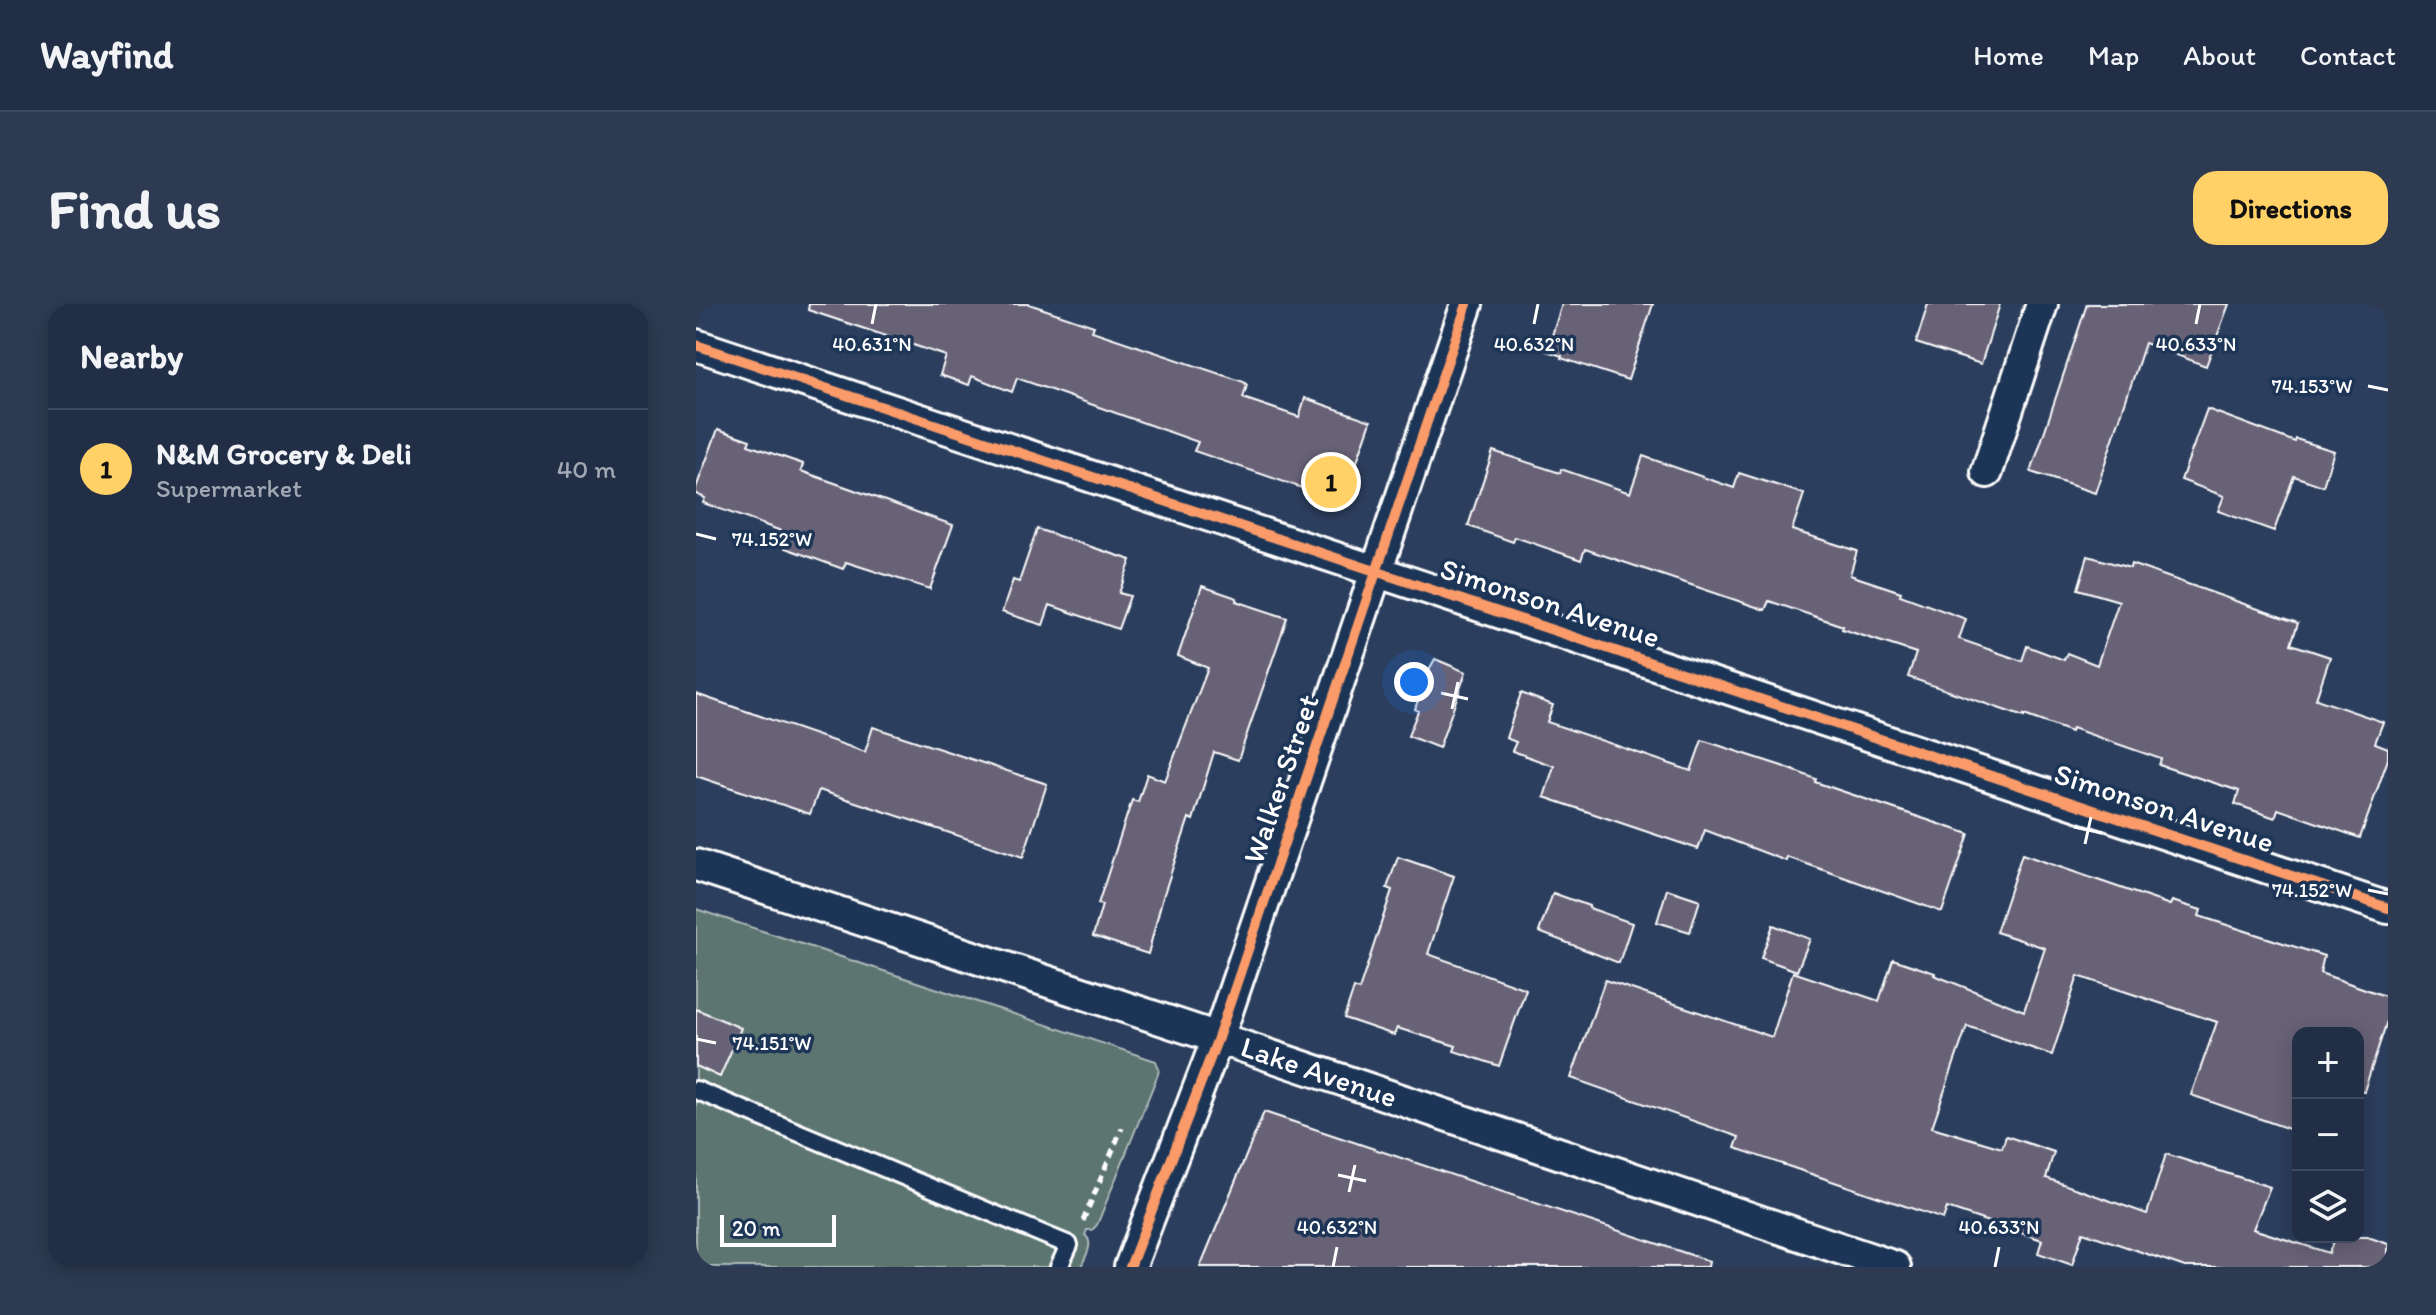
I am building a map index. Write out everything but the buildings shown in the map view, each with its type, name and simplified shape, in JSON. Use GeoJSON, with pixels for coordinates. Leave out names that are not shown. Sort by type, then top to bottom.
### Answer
{"type":"FeatureCollection","features":[{"type":"Feature","properties":{"kind":"street","name":"Walker Street"},"geometry":{"type":"LineString","coordinates":[[1130,1267],[1218,1038],[1467,304]]}},
{"type":"Feature","properties":{"kind":"street"},"geometry":{"type":"LineString","coordinates":[[1987,472],[2042,304]]}},
{"type":"Feature","properties":{"kind":"street","name":"Simonson Avenue"},"geometry":{"type":"LineString","coordinates":[[696,345],[2388,908]]}},
{"type":"Feature","properties":{"kind":"street","name":"Lake Avenue"},"geometry":{"type":"LineString","coordinates":[[696,865],[1895,1267]]}},
{"type":"Feature","properties":{"kind":"lane"},"geometry":{"type":"LineString","coordinates":[[696,1090],[1069,1245],[1059,1267]]}},
{"type":"Feature","properties":{"kind":"path"},"geometry":{"type":"LineString","coordinates":[[1080,1230],[1122,1128]]}},
{"type":"Feature","properties":{"kind":"green space"},"geometry":{"type":"Polygon","coordinates":[[[696,909],[1156,1061],[1158,1074],[1097,1225],[1087,1230],[1085,1235],[1089,1246],[1081,1267],[696,1267],[696,909]]]}},
{"type":"Feature","properties":{"kind":"cycle path"},"geometry":{"type":"LineString","coordinates":[[1130,1267],[1218,1038],[1467,304]]}},
{"type":"Feature","properties":{"kind":"cycle path"},"geometry":{"type":"LineString","coordinates":[[696,345],[2388,908]]}},
{"type":"Feature","properties":{"kind":"place","name":"N&M Grocery & Deli"},"geometry":{"type":"Point","coordinates":[1331,482]}}]}
